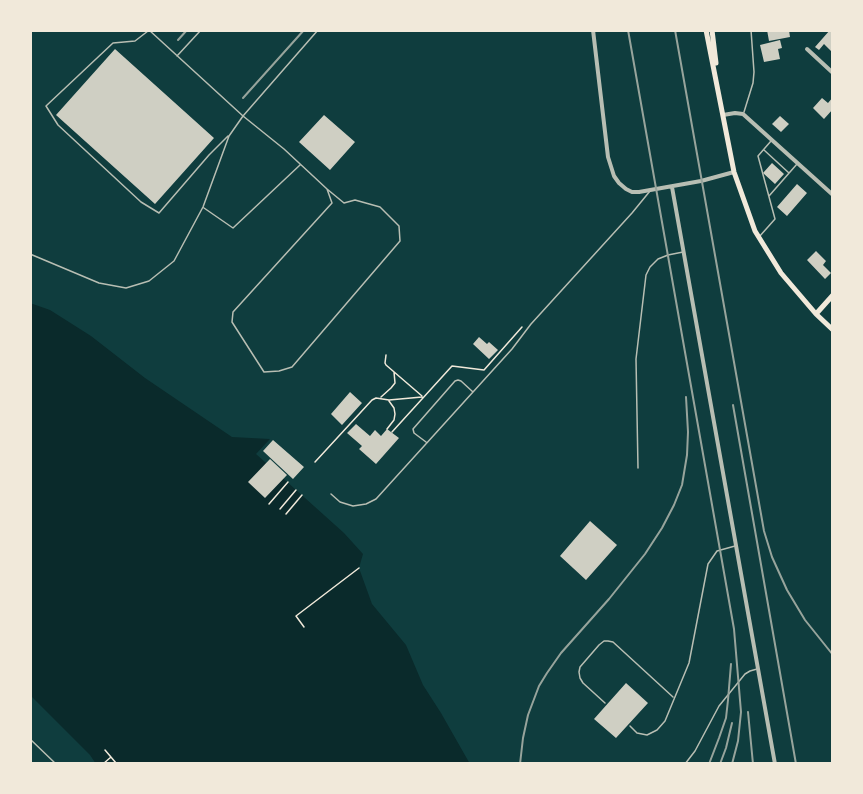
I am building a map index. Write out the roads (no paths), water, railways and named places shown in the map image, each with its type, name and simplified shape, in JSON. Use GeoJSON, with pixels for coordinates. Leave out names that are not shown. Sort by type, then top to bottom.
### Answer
{"type":"FeatureCollection","features":[{"type":"Feature","properties":{"kind":"main road"},"geometry":{"type":"LineString","coordinates":[[706,30],[734,172],[755,231],[781,273],[833,330]]}},
{"type":"Feature","properties":{"kind":"main road"},"geometry":{"type":"LineString","coordinates":[[712,30],[718,92]]}},
{"type":"Feature","properties":{"kind":"main road"},"geometry":{"type":"LineString","coordinates":[[816,314],[833,295]]}},
{"type":"Feature","properties":{"kind":"street"},"geometry":{"type":"LineString","coordinates":[[593,30],[610,167],[614,176],[626,189],[639,192],[672,187],[734,172]]}},
{"type":"Feature","properties":{"kind":"street"},"geometry":{"type":"LineString","coordinates":[[807,50],[833,73]]}},
{"type":"Feature","properties":{"kind":"street"},"geometry":{"type":"LineString","coordinates":[[723,115],[743,114],[833,195]]}},
{"type":"Feature","properties":{"kind":"street"},"geometry":{"type":"LineString","coordinates":[[672,187],[775,764]]}},
{"type":"Feature","properties":{"kind":"lane"},"geometry":{"type":"LineString","coordinates":[[318,30],[243,116],[228,136],[159,213],[141,202],[58,125],[46,106],[112,43],[135,41],[149,30],[243,116],[344,203],[356,200],[380,207],[399,226],[400,241],[292,367],[264,372],[232,322],[233,312],[332,203],[327,189]]}},
{"type":"Feature","properties":{"kind":"lane"},"geometry":{"type":"LineString","coordinates":[[177,56],[201,30]]}},
{"type":"Feature","properties":{"kind":"lane"},"geometry":{"type":"LineString","coordinates":[[743,114],[753,83],[751,30]]}},
{"type":"Feature","properties":{"kind":"lane"},"geometry":{"type":"LineString","coordinates":[[30,254],[99,283],[126,288],[149,281],[174,261],[203,207],[228,136]]}},
{"type":"Feature","properties":{"kind":"lane"},"geometry":{"type":"LineString","coordinates":[[759,237],[775,219],[758,156],[771,140]]}},
{"type":"Feature","properties":{"kind":"lane"},"geometry":{"type":"LineString","coordinates":[[763,150],[789,173]]}},
{"type":"Feature","properties":{"kind":"lane"},"geometry":{"type":"LineString","coordinates":[[769,196],[798,164]]}},
{"type":"Feature","properties":{"kind":"lane"},"geometry":{"type":"LineString","coordinates":[[203,207],[233,228],[300,165]]}},
{"type":"Feature","properties":{"kind":"lane"},"geometry":{"type":"LineString","coordinates":[[765,184],[770,179]]}},
{"type":"Feature","properties":{"kind":"lane"},"geometry":{"type":"LineString","coordinates":[[331,494],[340,502],[353,506],[366,504],[376,499],[512,349],[531,324],[632,213],[650,190]]}},
{"type":"Feature","properties":{"kind":"lane"},"geometry":{"type":"LineString","coordinates":[[638,468],[636,359],[646,275],[658,259],[684,252]]}},
{"type":"Feature","properties":{"kind":"lane"},"geometry":{"type":"LineString","coordinates":[[427,443],[413,429],[454,381],[461,381],[473,392]]}},
{"type":"Feature","properties":{"kind":"lane"},"geometry":{"type":"LineString","coordinates":[[630,726],[642,735],[647,735],[653,733],[665,720],[689,663],[710,560],[720,549],[736,546]]}},
{"type":"Feature","properties":{"kind":"lane"},"geometry":{"type":"LineString","coordinates":[[605,703],[583,683],[579,672],[580,667],[604,641],[613,642],[674,697]]}},
{"type":"Feature","properties":{"kind":"lane"},"geometry":{"type":"LineString","coordinates":[[685,764],[695,752],[719,706],[746,674],[758,669]]}},
{"type":"Feature","properties":{"kind":"lane"},"geometry":{"type":"LineString","coordinates":[[30,739],[56,764]]}},
{"type":"Feature","properties":{"kind":"water"},"geometry":{"type":"Polygon","coordinates":[[[30,303],[50,310],[91,336],[145,378],[232,437],[270,439],[256,454],[344,533],[363,554],[359,568],[372,604],[406,645],[423,685],[470,764],[96,764],[90,755],[30,695],[30,303]]]}},
{"type":"Feature","properties":{"kind":"railway"},"geometry":{"type":"LineString","coordinates":[[178,40],[187,30]]}},
{"type":"Feature","properties":{"kind":"railway"},"geometry":{"type":"LineString","coordinates":[[243,98],[304,30]]}},
{"type":"Feature","properties":{"kind":"railway"},"geometry":{"type":"LineString","coordinates":[[628,30],[734,629],[741,712],[738,741],[732,764]]}},
{"type":"Feature","properties":{"kind":"railway"},"geometry":{"type":"LineString","coordinates":[[675,30],[764,531],[772,557],[787,590],[805,620],[833,655]]}},
{"type":"Feature","properties":{"kind":"railway"},"geometry":{"type":"LineString","coordinates":[[520,764],[528,715],[539,686],[561,653],[645,554],[674,505],[682,485],[687,455],[686,397]]}},
{"type":"Feature","properties":{"kind":"railway"},"geometry":{"type":"LineString","coordinates":[[733,405],[796,764]]}},
{"type":"Feature","properties":{"kind":"railway"},"geometry":{"type":"LineString","coordinates":[[709,764],[726,718],[731,664]]}},
{"type":"Feature","properties":{"kind":"railway"},"geometry":{"type":"LineString","coordinates":[[748,712],[753,764]]}},
{"type":"Feature","properties":{"kind":"railway"},"geometry":{"type":"LineString","coordinates":[[720,764],[732,723]]}}]}
